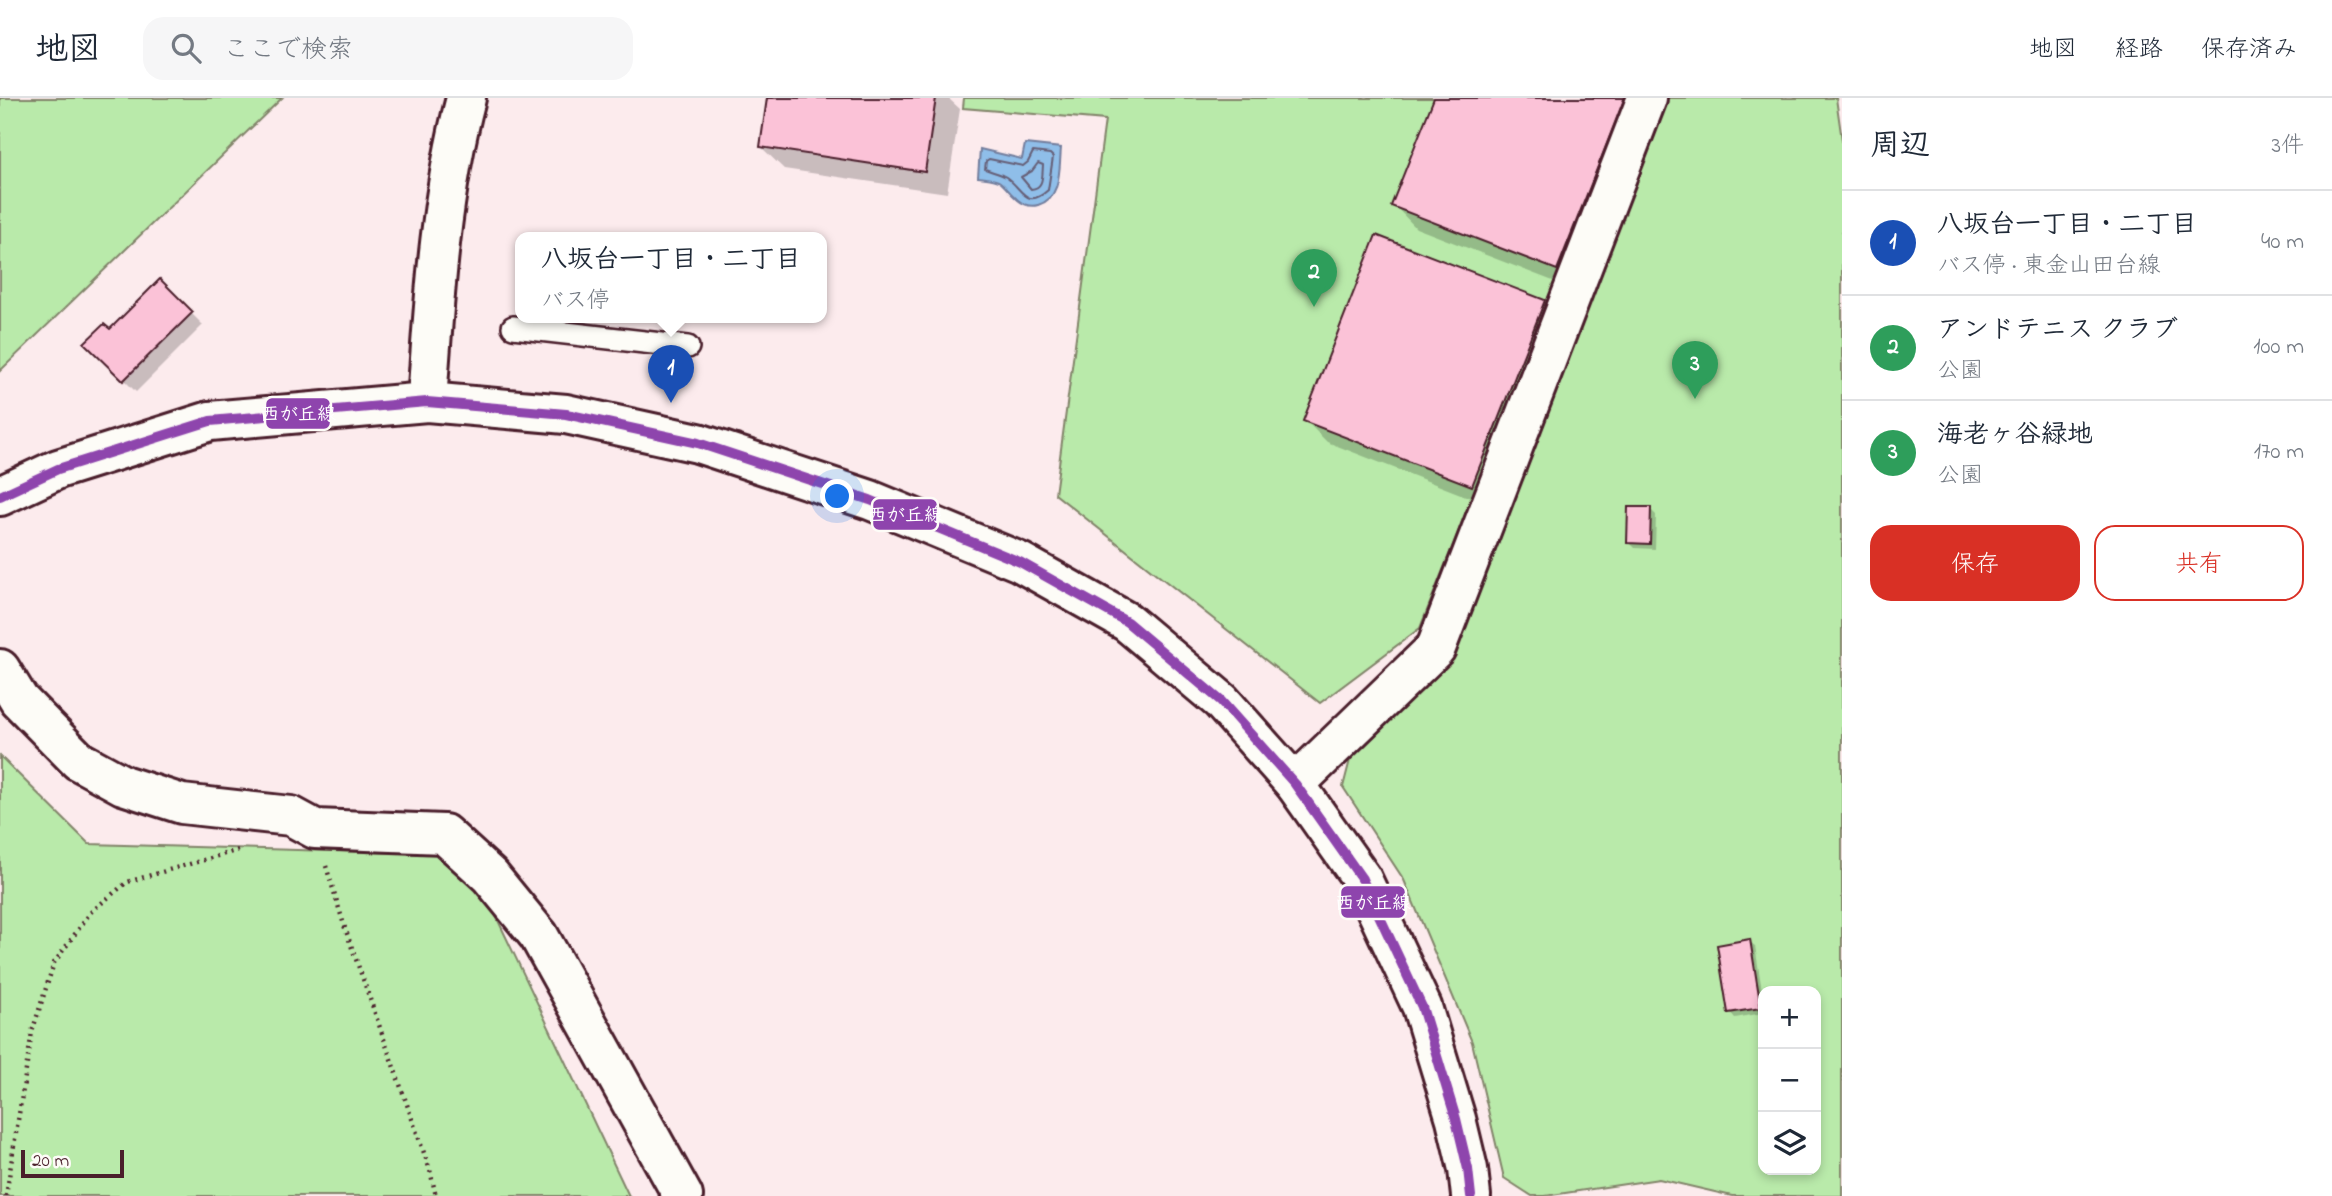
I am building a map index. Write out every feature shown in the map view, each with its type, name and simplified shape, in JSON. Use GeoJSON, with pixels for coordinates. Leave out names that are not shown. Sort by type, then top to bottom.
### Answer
{"type":"FeatureCollection","features":[{"type":"Feature","properties":{"kind":"street"},"geometry":{"type":"LineString","coordinates":[[427,402],[440,239],[455,140],[466,98]]}},
{"type":"Feature","properties":{"kind":"street"},"geometry":{"type":"LineString","coordinates":[[1295,784],[1436,648],[1647,98]]}},
{"type":"Feature","properties":{"kind":"street"},"geometry":{"type":"LineString","coordinates":[[0,496],[58,469],[211,421],[427,402],[566,414],[698,443],[870,500],[1020,562],[1127,622],[1221,701],[1295,784],[1362,879],[1422,1007],[1456,1119],[1468,1169],[1471,1196]]}},
{"type":"Feature","properties":{"kind":"street"},"geometry":{"type":"LineString","coordinates":[[0,669],[19,700],[79,761],[123,785],[183,804],[291,816],[315,829],[444,834],[490,876],[539,936],[683,1196]]}},
{"type":"Feature","properties":{"kind":"lane"},"geometry":{"type":"LineString","coordinates":[[513,327],[688,347]]}},
{"type":"Feature","properties":{"kind":"path"},"geometry":{"type":"LineString","coordinates":[[315,829],[345,928],[430,1170],[436,1196]]}},
{"type":"Feature","properties":{"kind":"path"},"geometry":{"type":"LineString","coordinates":[[6,1196],[32,1032],[54,963],[91,912],[127,882],[253,846]]}},
{"type":"Feature","properties":{"kind":"green space"},"geometry":{"type":"Polygon","coordinates":[[[0,98],[282,98],[0,371],[0,98]]]}},
{"type":"Feature","properties":{"kind":"green space"},"geometry":{"type":"Polygon","coordinates":[[[964,98],[1630,98],[1420,628],[1320,703],[1055,494],[1105,120],[963,108],[964,98]]]}},
{"type":"Feature","properties":{"kind":"green space"},"geometry":{"type":"Polygon","coordinates":[[[1666,98],[1836,98],[1842,140],[1842,1196],[1732,1196],[1659,1179],[1532,1196],[1504,1178],[1472,1042],[1404,880],[1343,787],[1351,756],[1448,658],[1666,98]]]}},
{"type":"Feature","properties":{"kind":"green space"},"geometry":{"type":"Polygon","coordinates":[[[0,756],[89,844],[467,855],[629,1196],[0,1196],[0,756]]]}},
{"type":"Feature","properties":{"kind":"water"},"geometry":{"type":"Polygon","coordinates":[[[1025,144],[1061,148],[1055,189],[1046,201],[1035,206],[1020,202],[999,181],[978,177],[980,149],[1022,159],[1025,144]]]}},
{"type":"Feature","properties":{"kind":"building"},"geometry":{"type":"Polygon","coordinates":[[[767,98],[936,98],[925,172],[760,147],[767,98]]]}},
{"type":"Feature","properties":{"kind":"building"},"geometry":{"type":"Polygon","coordinates":[[[1434,98],[1625,98],[1557,270],[1391,206],[1434,98]]]}},
{"type":"Feature","properties":{"kind":"building"},"geometry":{"type":"Polygon","coordinates":[[[1376,235],[1545,300],[1472,486],[1303,421],[1376,235]]]}},
{"type":"Feature","properties":{"kind":"building"},"geometry":{"type":"Polygon","coordinates":[[[160,279],[193,312],[123,381],[84,343],[104,324],[110,329],[160,279]]]}},
{"type":"Feature","properties":{"kind":"building"},"geometry":{"type":"Polygon","coordinates":[[[1628,507],[1651,507],[1650,544],[1627,543],[1628,507]]]}},
{"type":"Feature","properties":{"kind":"building"},"geometry":{"type":"Polygon","coordinates":[[[1750,939],[1758,989],[1758,1008],[1728,1013],[1717,945],[1750,939]]]}},
{"type":"Feature","properties":{"kind":"transit line","name":"西が丘線"},"geometry":{"type":"LineString","coordinates":[[0,496],[58,469],[210,421],[427,402],[566,414],[698,443],[870,500],[1020,562],[1127,622],[1221,701],[1295,784],[1362,879],[1422,1007],[1456,1119],[1468,1169],[1471,1196]]}},
{"type":"Feature","properties":{"kind":"place","name":"アンドテニス クラブ"},"geometry":{"type":"Point","coordinates":[1314,307]}},
{"type":"Feature","properties":{"kind":"place","name":"海老ヶ谷緑地"},"geometry":{"type":"Point","coordinates":[1695,399]}},
{"type":"Feature","properties":{"kind":"place","name":"八坂台一丁目・二丁目"},"geometry":{"type":"Point","coordinates":[671,403]}}]}
